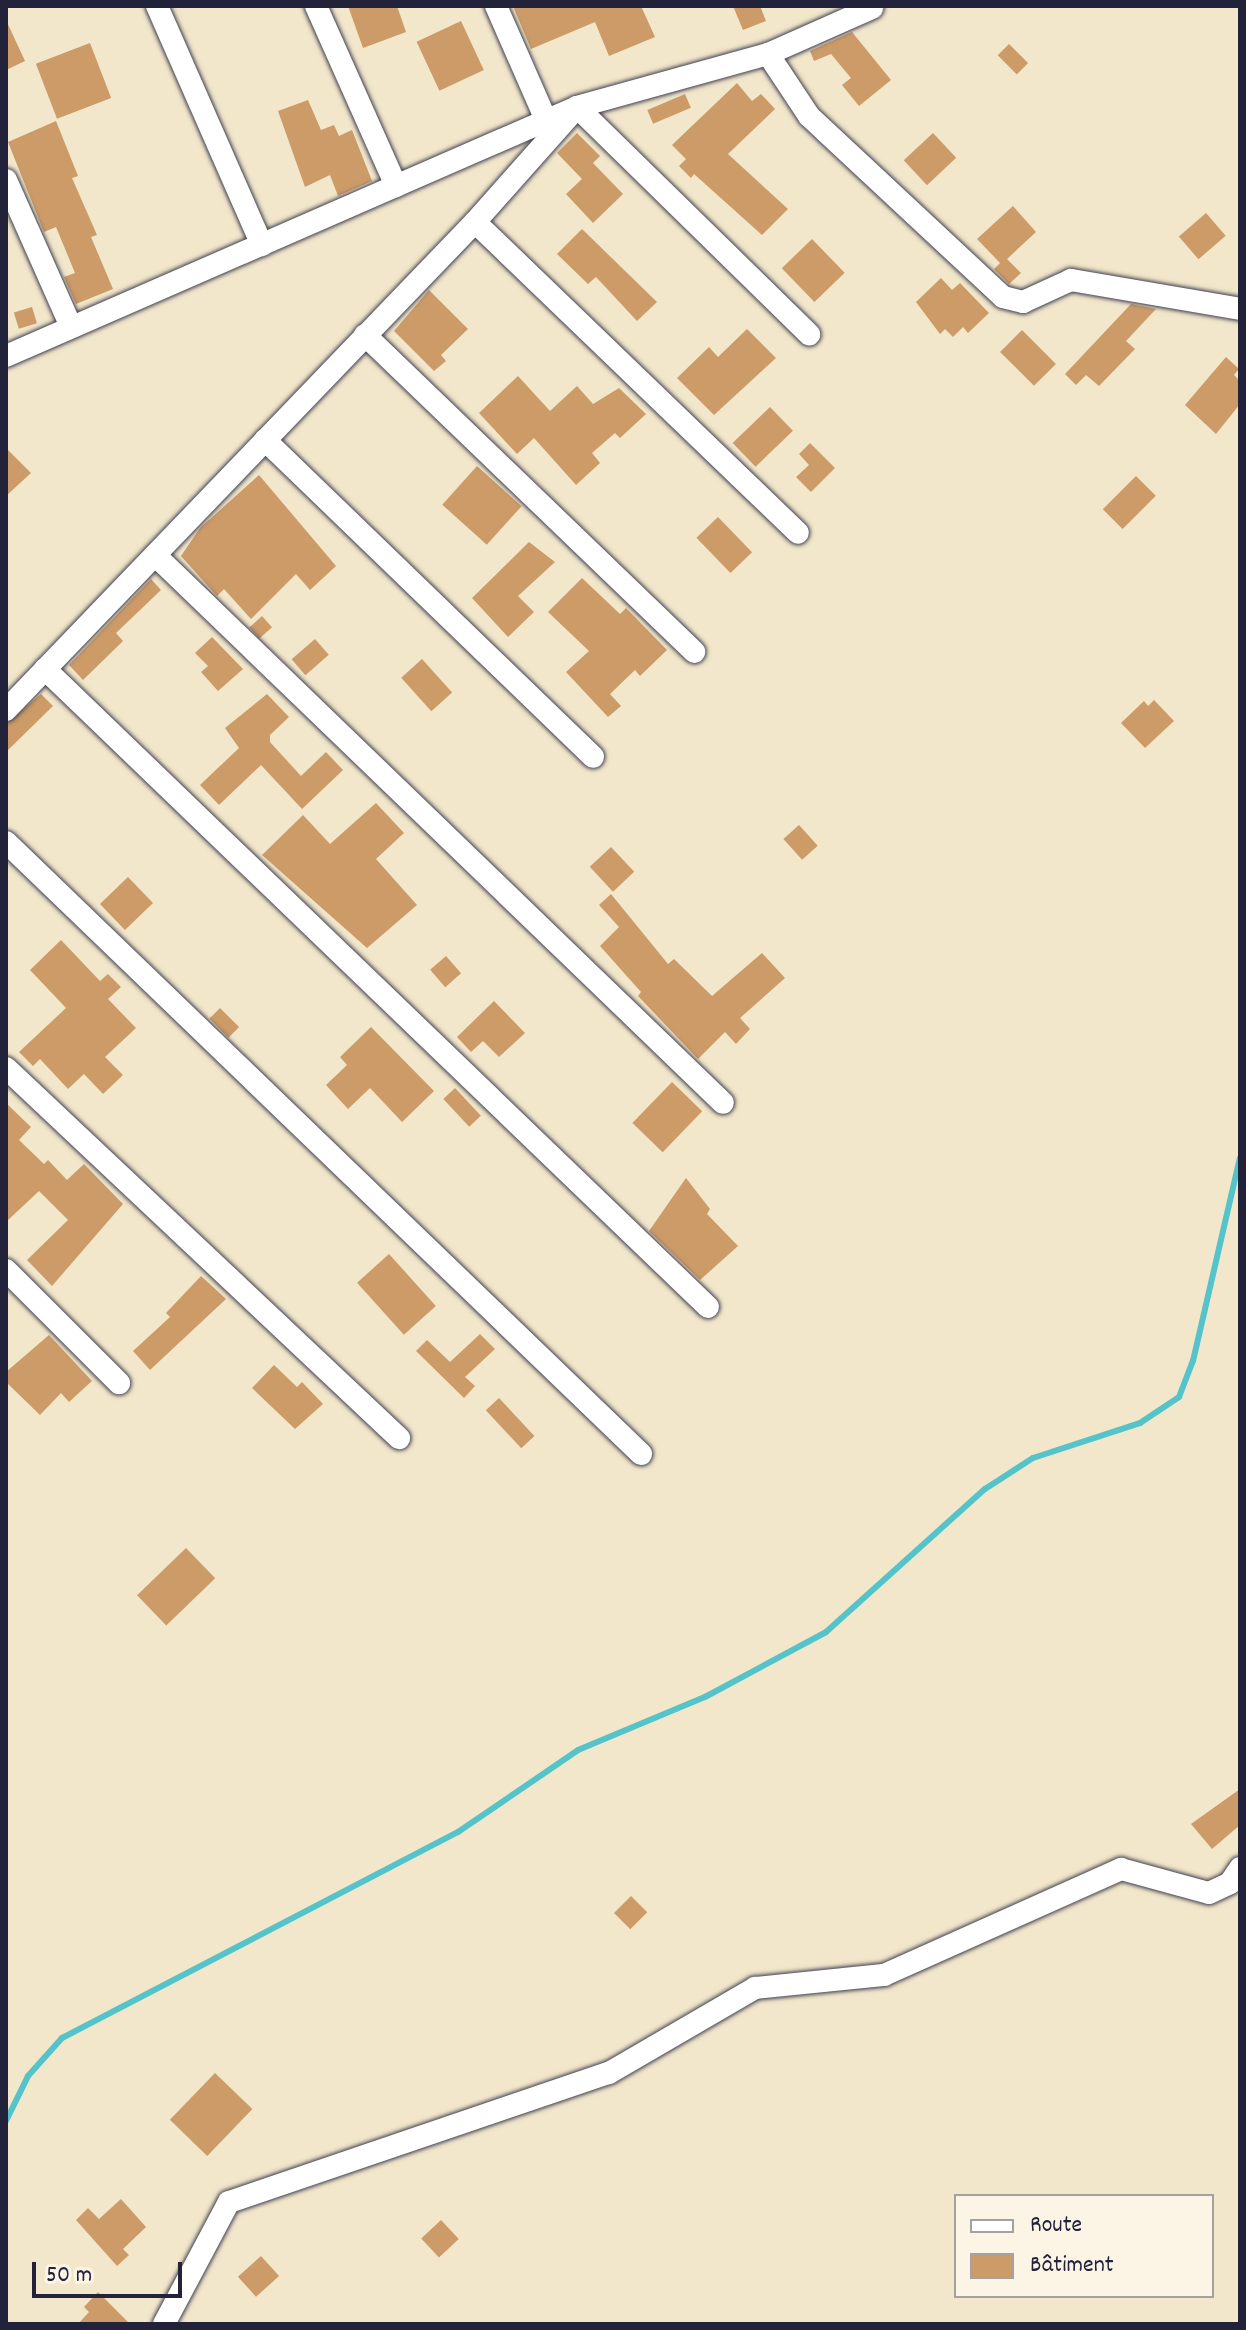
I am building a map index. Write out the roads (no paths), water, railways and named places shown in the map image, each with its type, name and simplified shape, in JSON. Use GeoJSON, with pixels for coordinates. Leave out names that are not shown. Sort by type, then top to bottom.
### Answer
{"type":"FeatureCollection","features":[{"type":"Feature","properties":{"kind":"street"},"geometry":{"type":"LineString","coordinates":[[157,6],[262,245]]}},
{"type":"Feature","properties":{"kind":"street"},"geometry":{"type":"LineString","coordinates":[[316,6],[396,186]]}},
{"type":"Feature","properties":{"kind":"street"},"geometry":{"type":"LineString","coordinates":[[496,6],[546,120]]}},
{"type":"Feature","properties":{"kind":"street"},"geometry":{"type":"LineString","coordinates":[[6,356],[577,107],[768,54],[872,8]]}},
{"type":"Feature","properties":{"kind":"street"},"geometry":{"type":"LineString","coordinates":[[768,54],[809,116],[1003,297],[1023,302],[1071,280],[1240,309]]}},
{"type":"Feature","properties":{"kind":"street"},"geometry":{"type":"LineString","coordinates":[[6,710],[475,222],[577,107]]}},
{"type":"Feature","properties":{"kind":"street"},"geometry":{"type":"LineString","coordinates":[[577,107],[809,334]]}},
{"type":"Feature","properties":{"kind":"street"},"geometry":{"type":"LineString","coordinates":[[6,180],[71,327]]}},
{"type":"Feature","properties":{"kind":"street"},"geometry":{"type":"LineString","coordinates":[[475,222],[798,533]]}},
{"type":"Feature","properties":{"kind":"street"},"geometry":{"type":"LineString","coordinates":[[365,335],[694,652]]}},
{"type":"Feature","properties":{"kind":"street"},"geometry":{"type":"LineString","coordinates":[[265,440],[593,757]]}},
{"type":"Feature","properties":{"kind":"street"},"geometry":{"type":"LineString","coordinates":[[155,555],[723,1103]]}},
{"type":"Feature","properties":{"kind":"street"},"geometry":{"type":"LineString","coordinates":[[45,669],[708,1307]]}},
{"type":"Feature","properties":{"kind":"street"},"geometry":{"type":"LineString","coordinates":[[6,842],[641,1454]]}},
{"type":"Feature","properties":{"kind":"street"},"geometry":{"type":"LineString","coordinates":[[6,1068],[399,1438]]}},
{"type":"Feature","properties":{"kind":"street"},"geometry":{"type":"LineString","coordinates":[[6,1270],[119,1383]]}},
{"type":"Feature","properties":{"kind":"street"},"geometry":{"type":"LineString","coordinates":[[164,2324],[229,2202],[609,2073],[755,1988],[884,1975],[1121,1869],[1209,1893],[1230,1883],[1240,1868]]}},
{"type":"Feature","properties":{"kind":"waterway"},"geometry":{"type":"LineString","coordinates":[[6,2121],[28,2076],[62,2038],[458,1832],[578,1750],[705,1697],[826,1632],[985,1489],[1033,1458],[1140,1423],[1179,1397],[1193,1361],[1240,1158]]}}]}
